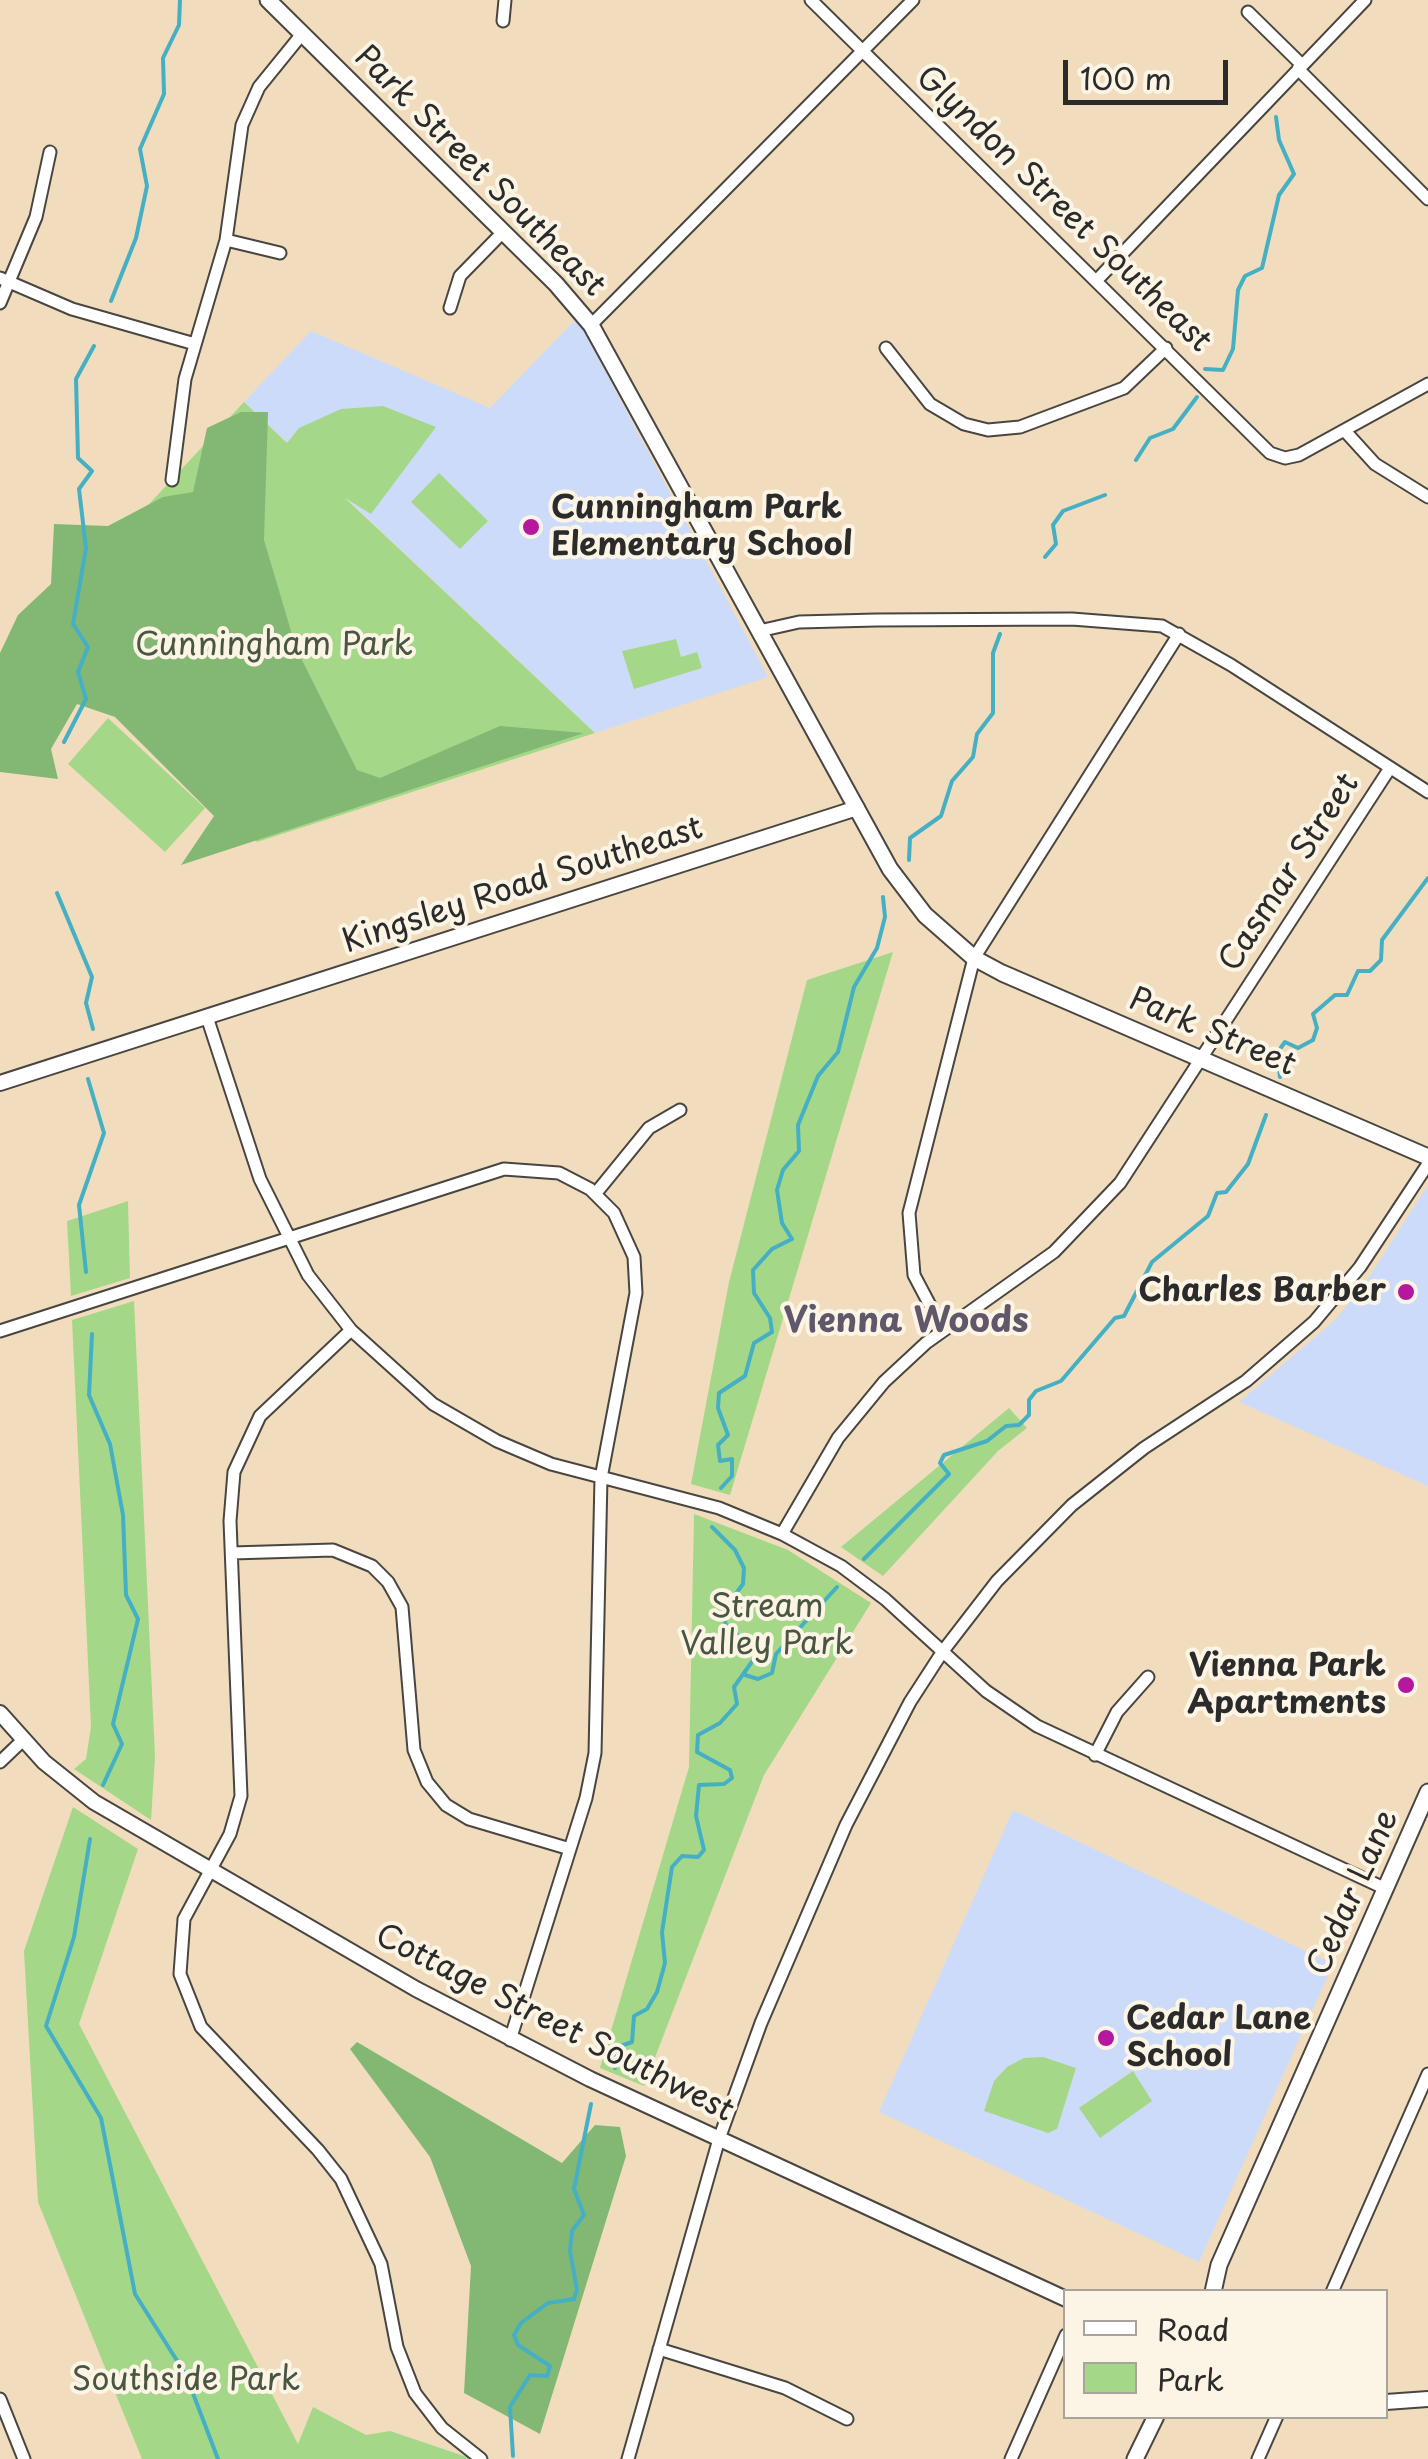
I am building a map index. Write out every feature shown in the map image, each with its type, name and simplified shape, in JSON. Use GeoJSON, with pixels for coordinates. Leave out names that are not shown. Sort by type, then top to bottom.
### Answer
{"type":"FeatureCollection","features":[{"type":"Feature","properties":{"kind":"main road","name":"Park Street Southeast"},"geometry":{"type":"LineString","coordinates":[[268,0],[503,232],[591,325],[899,884],[924,914],[974,958]]}},
{"type":"Feature","properties":{"kind":"main road","name":"Park Street"},"geometry":{"type":"LineString","coordinates":[[974,958],[1428,1160]]}},
{"type":"Feature","properties":{"kind":"main road","name":"Cedar Lane"},"geometry":{"type":"LineString","coordinates":[[1213,2289],[1223,2255],[1428,1792]]}},
{"type":"Feature","properties":{"kind":"main road"},"geometry":{"type":"LineString","coordinates":[[1135,2459],[1155,2419]]}},
{"type":"Feature","properties":{"kind":"street"},"geometry":{"type":"LineString","coordinates":[[503,21],[505,0]]}},
{"type":"Feature","properties":{"kind":"street","name":"Glyndon Street Southeast"},"geometry":{"type":"LineString","coordinates":[[811,0],[1166,348],[1220,406],[1278,457],[1299,455],[1344,431]]}},
{"type":"Feature","properties":{"kind":"street"},"geometry":{"type":"LineString","coordinates":[[591,325],[912,0]]}},
{"type":"Feature","properties":{"kind":"street"},"geometry":{"type":"LineString","coordinates":[[1097,280],[1365,0]]}},
{"type":"Feature","properties":{"kind":"street"},"geometry":{"type":"LineString","coordinates":[[1248,12],[1424,195]]}},
{"type":"Feature","properties":{"kind":"street"},"geometry":{"type":"LineString","coordinates":[[172,480],[178,415],[226,240],[237,147],[246,115],[270,70],[302,34]]}},
{"type":"Feature","properties":{"kind":"street"},"geometry":{"type":"LineString","coordinates":[[0,303],[5,281],[36,217],[50,152]]}},
{"type":"Feature","properties":{"kind":"street"},"geometry":{"type":"LineString","coordinates":[[450,308],[460,276],[503,232]]}},
{"type":"Feature","properties":{"kind":"street"},"geometry":{"type":"LineString","coordinates":[[226,240],[280,253]]}},
{"type":"Feature","properties":{"kind":"street"},"geometry":{"type":"LineString","coordinates":[[5,281],[72,309],[195,344]]}},
{"type":"Feature","properties":{"kind":"street"},"geometry":{"type":"LineString","coordinates":[[886,348],[912,384],[946,416],[973,427],[1005,430],[1124,388],[1166,348]]}},
{"type":"Feature","properties":{"kind":"street"},"geometry":{"type":"LineString","coordinates":[[1428,384],[1344,431],[1376,464],[1428,497]]}},
{"type":"Feature","properties":{"kind":"street"},"geometry":{"type":"LineString","coordinates":[[759,631],[799,622],[1072,619],[1152,624],[1178,634],[1428,792]]}},
{"type":"Feature","properties":{"kind":"street"},"geometry":{"type":"LineString","coordinates":[[943,1330],[914,1274],[909,1213],[974,958],[1178,634]]}},
{"type":"Feature","properties":{"kind":"street","name":"Casmar Street"},"geometry":{"type":"LineString","coordinates":[[782,1534],[825,1458],[857,1413],[943,1330],[1054,1252],[1102,1205],[1143,1151],[1390,768]]}},
{"type":"Feature","properties":{"kind":"street","name":"Kingsley Road Southeast"},"geometry":{"type":"LineString","coordinates":[[0,1083],[857,808]]}},
{"type":"Feature","properties":{"kind":"street"},"geometry":{"type":"LineString","coordinates":[[207,1017],[260,1178],[288,1238],[316,1286],[351,1330],[406,1383],[465,1424],[524,1454],[718,1508],[782,1534],[862,1582],[1008,1708],[1095,1755],[1386,1889]]}},
{"type":"Feature","properties":{"kind":"street"},"geometry":{"type":"LineString","coordinates":[[596,1193],[648,1128],[680,1110]]}},
{"type":"Feature","properties":{"kind":"street"},"geometry":{"type":"LineString","coordinates":[[628,2459],[719,2139],[786,1959],[891,1736],[942,1650],[997,1581],[1072,1505],[1144,1448],[1246,1381],[1314,1322],[1360,1267],[1428,1160]]}},
{"type":"Feature","properties":{"kind":"street"},"geometry":{"type":"LineString","coordinates":[[0,1331],[504,1170],[559,1173],[596,1193],[622,1226],[637,1275],[601,1478],[599,1709],[590,1781],[510,2040]]}},
{"type":"Feature","properties":{"kind":"street"},"geometry":{"type":"LineString","coordinates":[[351,1330],[274,1400],[250,1432],[230,1492],[243,1778],[237,1816],[190,1906],[180,1937],[180,1974],[191,2010],[212,2041],[338,2174],[381,2264],[397,2347],[415,2394],[442,2428],[481,2459]]}},
{"type":"Feature","properties":{"kind":"street"},"geometry":{"type":"LineString","coordinates":[[232,1553],[333,1550],[372,1566],[396,1594],[406,1623],[412,1734],[427,1782],[446,1805],[469,1819],[570,1849]]}},
{"type":"Feature","properties":{"kind":"street"},"geometry":{"type":"LineString","coordinates":[[1095,1755],[1117,1712],[1148,1677]]}},
{"type":"Feature","properties":{"kind":"street","name":"Cottage Street Southwest"},"geometry":{"type":"LineString","coordinates":[[0,1714],[23,1740],[94,1802],[510,2040],[1063,2299]]}},
{"type":"Feature","properties":{"kind":"street"},"geometry":{"type":"LineString","coordinates":[[0,1762],[23,1740]]}},
{"type":"Feature","properties":{"kind":"street"},"geometry":{"type":"LineString","coordinates":[[1333,2289],[1428,2074]]}},
{"type":"Feature","properties":{"kind":"street"},"geometry":{"type":"LineString","coordinates":[[1011,2459],[1063,2342]]}},
{"type":"Feature","properties":{"kind":"street"},"geometry":{"type":"LineString","coordinates":[[660,2349],[768,2382],[847,2419]]}},
{"type":"Feature","properties":{"kind":"street"},"geometry":{"type":"LineString","coordinates":[[0,2399],[24,2459]]}},
{"type":"Feature","properties":{"kind":"street"},"geometry":{"type":"LineString","coordinates":[[1388,2402],[1428,2399]]}},
{"type":"Feature","properties":{"kind":"street"},"geometry":{"type":"LineString","coordinates":[[1258,2459],[1276,2419]]}},
{"type":"Feature","properties":{"kind":"shaded area","name":"Cunningham Park Elementary School"},"geometry":{"type":"Polygon","coordinates":[[[577,318],[768,677],[595,733],[244,402],[311,331],[490,408],[577,318]]]}},
{"type":"Feature","properties":{"kind":"shaded area"},"geometry":{"type":"Polygon","coordinates":[[[1428,1185],[1428,1486],[1239,1402],[1335,1320],[1365,1283],[1428,1185]]]}},
{"type":"Feature","properties":{"kind":"shaded area","name":"Cedar Lane School"},"geometry":{"type":"Polygon","coordinates":[[[1013,1810],[1333,1964],[1199,2262],[879,2112],[1013,1810]]]}},
{"type":"Feature","properties":{"kind":"green space","name":"Cunningham Park"},"geometry":{"type":"Polygon","coordinates":[[[244,402],[287,443],[299,428],[341,409],[383,406],[436,427],[371,514],[345,498],[595,733],[257,842],[31,631],[244,402]]]}},
{"type":"Feature","properties":{"kind":"green space"},"geometry":{"type":"Polygon","coordinates":[[[241,412],[268,412],[264,540],[296,648],[357,770],[380,778],[500,726],[584,733],[181,865],[214,816],[115,717],[77,704],[51,749],[58,779],[0,772],[0,653],[18,615],[51,584],[54,524],[108,526],[163,497],[193,492],[207,428],[241,412]]]}},
{"type":"Feature","properties":{"kind":"green space"},"geometry":{"type":"Polygon","coordinates":[[[439,473],[488,521],[460,549],[411,502],[439,473]]]}},
{"type":"Feature","properties":{"kind":"green space"},"geometry":{"type":"Polygon","coordinates":[[[676,639],[681,657],[697,652],[702,668],[634,689],[622,651],[676,639]]]}},
{"type":"Feature","properties":{"kind":"green space"},"geometry":{"type":"Polygon","coordinates":[[[108,718],[205,808],[165,852],[68,764],[108,718]]]}},
{"type":"Feature","properties":{"kind":"green space","name":"Stream Valley Park"},"geometry":{"type":"Polygon","coordinates":[[[893,952],[730,1495],[691,1484],[729,1282],[807,980],[893,952]]]}},
{"type":"Feature","properties":{"kind":"green space"},"geometry":{"type":"Polygon","coordinates":[[[128,1201],[130,1278],[71,1296],[67,1221],[128,1201]]]}},
{"type":"Feature","properties":{"kind":"green space"},"geometry":{"type":"Polygon","coordinates":[[[134,1301],[155,1757],[151,1820],[74,1769],[86,1759],[91,1727],[72,1320],[134,1301]]]}},
{"type":"Feature","properties":{"kind":"green space","name":"Stream Valley Park"},"geometry":{"type":"Polygon","coordinates":[[[1009,1408],[1027,1428],[998,1451],[883,1576],[841,1547],[1009,1408]]]}},
{"type":"Feature","properties":{"kind":"green space","name":"Stream Valley Park"},"geometry":{"type":"Polygon","coordinates":[[[694,1514],[788,1550],[871,1603],[764,1775],[644,2086],[600,2068],[689,1767],[694,1514]]]}},
{"type":"Feature","properties":{"kind":"green space","name":"Southside Park"},"geometry":{"type":"Polygon","coordinates":[[[73,1807],[138,1849],[79,2024],[298,2444],[313,2407],[366,2435],[390,2431],[473,2459],[142,2459],[38,2202],[24,1951],[73,1807]]]}},
{"type":"Feature","properties":{"kind":"green space"},"geometry":{"type":"Polygon","coordinates":[[[357,2042],[562,2163],[595,2125],[620,2127],[626,2156],[540,2434],[464,2393],[471,2266],[430,2157],[350,2049],[357,2042]]]}},
{"type":"Feature","properties":{"kind":"green space"},"geometry":{"type":"Polygon","coordinates":[[[1043,2057],[1076,2068],[1057,2129],[1048,2133],[984,2111],[994,2081],[1007,2067],[1024,2058],[1043,2057]]]}},
{"type":"Feature","properties":{"kind":"green space"},"geometry":{"type":"Polygon","coordinates":[[[1133,2071],[1152,2101],[1100,2138],[1079,2108],[1133,2071]]]}},
{"type":"Feature","properties":{"kind":"waterway"},"geometry":{"type":"LineString","coordinates":[[111,301],[136,238],[147,186],[140,149],[164,94],[163,58],[179,25],[180,0]]}},
{"type":"Feature","properties":{"kind":"waterway"},"geometry":{"type":"LineString","coordinates":[[1205,369],[1223,370],[1233,349],[1238,290],[1245,276],[1262,268],[1279,195],[1294,174],[1279,140],[1276,117]]}},
{"type":"Feature","properties":{"kind":"waterway"},"geometry":{"type":"LineString","coordinates":[[64,742],[86,699],[78,672],[88,647],[73,624],[86,548],[79,489],[92,471],[78,458],[76,379],[94,346]]}},
{"type":"Feature","properties":{"kind":"waterway"},"geometry":{"type":"LineString","coordinates":[[1136,460],[1150,438],[1173,429],[1197,397]]}},
{"type":"Feature","properties":{"kind":"waterway"},"geometry":{"type":"LineString","coordinates":[[1045,557],[1056,544],[1053,525],[1063,511],[1105,495]]}},
{"type":"Feature","properties":{"kind":"waterway"},"geometry":{"type":"LineString","coordinates":[[909,860],[910,838],[941,816],[952,781],[973,757],[977,734],[993,713],[993,653],[1000,634]]}},
{"type":"Feature","properties":{"kind":"waterway"},"geometry":{"type":"LineString","coordinates":[[1280,1077],[1277,1053],[1285,1042],[1298,1048],[1313,1040],[1317,1028],[1313,1014],[1335,995],[1347,995],[1358,971],[1370,971],[1381,960],[1382,940],[1428,878]]}},
{"type":"Feature","properties":{"kind":"waterway"},"geometry":{"type":"LineString","coordinates":[[57,893],[92,977],[86,1003],[93,1029]]}},
{"type":"Feature","properties":{"kind":"waterway"},"geometry":{"type":"LineString","coordinates":[[721,1488],[732,1476],[732,1459],[720,1461],[718,1445],[728,1435],[718,1408],[719,1393],[745,1376],[754,1343],[772,1332],[770,1318],[754,1293],[753,1270],[772,1249],[792,1239],[782,1223],[777,1190],[783,1170],[799,1151],[798,1125],[818,1076],[838,1052],[854,987],[877,948],[885,917],[883,897]]}},
{"type":"Feature","properties":{"kind":"waterway"},"geometry":{"type":"LineString","coordinates":[[86,1272],[79,1205],[104,1133],[88,1079]]}},
{"type":"Feature","properties":{"kind":"waterway"},"geometry":{"type":"LineString","coordinates":[[864,1559],[949,1474],[940,1463],[944,1455],[987,1441],[1006,1426],[1019,1425],[1029,1415],[1029,1400],[1036,1391],[1061,1381],[1115,1318],[1124,1316],[1152,1262],[1208,1216],[1217,1193],[1226,1192],[1248,1164],[1266,1115]]}},
{"type":"Feature","properties":{"kind":"waterway"},"geometry":{"type":"LineString","coordinates":[[92,1334],[89,1395],[110,1444],[123,1515],[126,1595],[138,1619],[113,1724],[122,1744],[103,1785]]}},
{"type":"Feature","properties":{"kind":"waterway"},"geometry":{"type":"LineString","coordinates":[[615,2068],[615,2048],[632,2042],[634,2016],[647,2009],[657,1992],[665,1963],[662,1932],[672,1867],[682,1856],[698,1857],[704,1850],[696,1816],[699,1785],[724,1784],[732,1778],[730,1770],[697,1752],[698,1735],[720,1723],[737,1704],[734,1687],[756,1656],[750,1644],[726,1626],[723,1611],[743,1584],[744,1568],[735,1550],[712,1527]]}},
{"type":"Feature","properties":{"kind":"waterway"},"geometry":{"type":"LineString","coordinates":[[745,1675],[758,1679],[772,1673],[776,1654],[837,1587]]}},
{"type":"Feature","properties":{"kind":"waterway"},"geometry":{"type":"LineString","coordinates":[[90,1839],[74,1937],[46,2026],[101,2118],[135,2294],[186,2375],[218,2459]]}},
{"type":"Feature","properties":{"kind":"waterway"},"geometry":{"type":"LineString","coordinates":[[513,2456],[510,2407],[530,2375],[547,2376],[550,2366],[518,2345],[514,2335],[521,2323],[548,2303],[574,2299],[577,2290],[570,2251],[572,2231],[584,2215],[574,2189],[591,2104]]}},
{"type":"Feature","properties":{"kind":"place","name":"Cunningham Park Elementary School"},"geometry":{"type":"Point","coordinates":[531,527]}},
{"type":"Feature","properties":{"kind":"place","name":"Charles Barber"},"geometry":{"type":"Point","coordinates":[1406,1292]}},
{"type":"Feature","properties":{"kind":"place","name":"Vienna Park Apartments"},"geometry":{"type":"Point","coordinates":[1406,1685]}},
{"type":"Feature","properties":{"kind":"place","name":"Cedar Lane School"},"geometry":{"type":"Point","coordinates":[1106,2038]}},
{"type":"Feature","properties":{"kind":"district","name":"Vienna Woods"},"geometry":{"type":"Point","coordinates":[906,1322]}}]}
